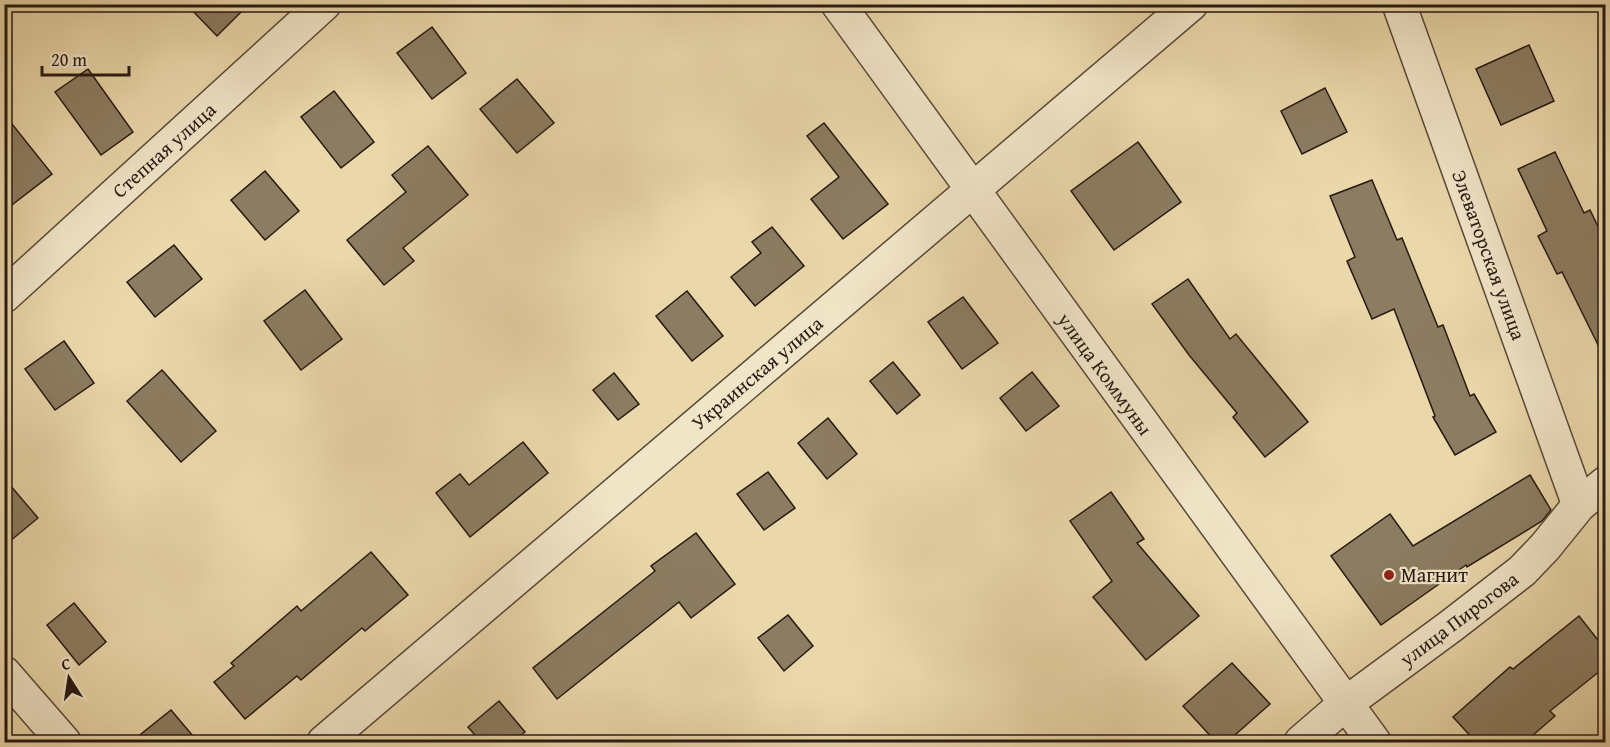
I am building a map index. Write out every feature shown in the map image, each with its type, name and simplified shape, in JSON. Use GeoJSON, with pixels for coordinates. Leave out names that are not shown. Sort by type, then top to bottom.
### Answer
{"type":"FeatureCollection","features":[{"type":"Feature","properties":{"kind":"street","name":"Степная улица"},"geometry":{"type":"LineString","coordinates":[[4,296],[324,4]]}},
{"type":"Feature","properties":{"kind":"street","name":"улица Коммуны"},"geometry":{"type":"LineString","coordinates":[[838,4],[1374,742]]}},
{"type":"Feature","properties":{"kind":"street","name":"Украинская улица"},"geometry":{"type":"LineString","coordinates":[[324,742],[1191,4]]}},
{"type":"Feature","properties":{"kind":"street","name":"Элеваторская улица"},"geometry":{"type":"LineString","coordinates":[[1399,4],[1579,505]]}},
{"type":"Feature","properties":{"kind":"street","name":"улица Пирогова"},"geometry":{"type":"LineString","coordinates":[[1301,742],[1345,704],[1522,571],[1579,505],[1605,483]]}},
{"type":"Feature","properties":{"kind":"street"},"geometry":{"type":"LineString","coordinates":[[4,673],[64,742]]}},
{"type":"Feature","properties":{"kind":"building"},"geometry":{"type":"Polygon","coordinates":[[[186,4],[249,4],[217,36],[186,4]]]}},
{"type":"Feature","properties":{"kind":"building"},"geometry":{"type":"Polygon","coordinates":[[[432,27],[466,73],[432,99],[397,53],[432,27]]]}},
{"type":"Feature","properties":{"kind":"building"},"geometry":{"type":"Polygon","coordinates":[[[1529,45],[1554,101],[1501,125],[1476,69],[1529,45]]]}},
{"type":"Feature","properties":{"kind":"building"},"geometry":{"type":"Polygon","coordinates":[[[88,69],[133,132],[101,155],[55,92],[88,69]]]}},
{"type":"Feature","properties":{"kind":"building"},"geometry":{"type":"Polygon","coordinates":[[[517,79],[554,123],[517,153],[480,109],[517,79]]]}},
{"type":"Feature","properties":{"kind":"building"},"geometry":{"type":"Polygon","coordinates":[[[1325,88],[1347,132],[1302,154],[1281,111],[1325,88]]]}},
{"type":"Feature","properties":{"kind":"building"},"geometry":{"type":"Polygon","coordinates":[[[334,91],[374,142],[341,168],[301,117],[334,91]]]}},
{"type":"Feature","properties":{"kind":"building"},"geometry":{"type":"Polygon","coordinates":[[[4,114],[52,174],[4,211],[4,114]]]}},
{"type":"Feature","properties":{"kind":"building"},"geometry":{"type":"Polygon","coordinates":[[[824,123],[888,204],[843,239],[811,199],[839,177],[807,136],[824,123]]]}},
{"type":"Feature","properties":{"kind":"building"},"geometry":{"type":"Polygon","coordinates":[[[1138,142],[1181,202],[1114,250],[1071,191],[1138,142]]]}},
{"type":"Feature","properties":{"kind":"building"},"geometry":{"type":"Polygon","coordinates":[[[428,146],[468,195],[403,248],[414,261],[384,285],[347,240],[406,192],[392,175],[428,146]]]}},
{"type":"Feature","properties":{"kind":"building"},"geometry":{"type":"Polygon","coordinates":[[[1555,152],[1584,213],[1590,210],[1605,241],[1605,359],[1562,272],[1557,274],[1538,236],[1547,231],[1518,169],[1555,152]]]}},
{"type":"Feature","properties":{"kind":"building"},"geometry":{"type":"Polygon","coordinates":[[[265,171],[299,211],[265,240],[231,200],[265,171]]]}},
{"type":"Feature","properties":{"kind":"building"},"geometry":{"type":"Polygon","coordinates":[[[1372,180],[1397,240],[1402,238],[1438,327],[1443,325],[1470,396],[1474,394],[1496,432],[1455,455],[1433,417],[1435,416],[1394,309],[1372,319],[1347,261],[1355,257],[1330,196],[1372,180]]]}},
{"type":"Feature","properties":{"kind":"building"},"geometry":{"type":"Polygon","coordinates":[[[772,227],[804,266],[755,306],[731,277],[761,253],[752,242],[772,227]]]}},
{"type":"Feature","properties":{"kind":"building"},"geometry":{"type":"Polygon","coordinates":[[[174,245],[202,279],[155,317],[127,282],[174,245]]]}},
{"type":"Feature","properties":{"kind":"building"},"geometry":{"type":"Polygon","coordinates":[[[1188,279],[1230,339],[1236,334],[1308,422],[1265,457],[1233,417],[1237,413],[1189,355],[1152,304],[1188,279]]]}},
{"type":"Feature","properties":{"kind":"building"},"geometry":{"type":"Polygon","coordinates":[[[305,290],[342,339],[301,370],[264,321],[305,290]]]}},
{"type":"Feature","properties":{"kind":"building"},"geometry":{"type":"Polygon","coordinates":[[[687,291],[723,336],[692,361],[656,316],[687,291]]]}},
{"type":"Feature","properties":{"kind":"building"},"geometry":{"type":"Polygon","coordinates":[[[963,297],[998,343],[962,369],[928,322],[963,297]]]}},
{"type":"Feature","properties":{"kind":"building"},"geometry":{"type":"Polygon","coordinates":[[[64,341],[94,383],[55,410],[25,369],[64,341]]]}},
{"type":"Feature","properties":{"kind":"building"},"geometry":{"type":"Polygon","coordinates":[[[893,362],[920,395],[897,414],[870,381],[893,362]]]}},
{"type":"Feature","properties":{"kind":"building"},"geometry":{"type":"Polygon","coordinates":[[[162,370],[216,431],[181,462],[127,401],[162,370]]]}},
{"type":"Feature","properties":{"kind":"building"},"geometry":{"type":"Polygon","coordinates":[[[1032,372],[1059,406],[1026,431],[1000,398],[1032,372]]]}},
{"type":"Feature","properties":{"kind":"building"},"geometry":{"type":"Polygon","coordinates":[[[614,373],[639,404],[618,420],[593,390],[614,373]]]}},
{"type":"Feature","properties":{"kind":"building"},"geometry":{"type":"Polygon","coordinates":[[[828,418],[857,454],[827,479],[798,443],[828,418]]]}},
{"type":"Feature","properties":{"kind":"building"},"geometry":{"type":"Polygon","coordinates":[[[523,442],[548,473],[470,537],[436,493],[460,474],[469,485],[523,442]]]}},
{"type":"Feature","properties":{"kind":"building"},"geometry":{"type":"Polygon","coordinates":[[[768,472],[795,508],[764,530],[737,494],[768,472]]]}},
{"type":"Feature","properties":{"kind":"building"},"geometry":{"type":"Polygon","coordinates":[[[1530,475],[1551,510],[1542,521],[1467,567],[1466,565],[1381,625],[1331,556],[1390,514],[1413,546],[1530,475]]]}},
{"type":"Feature","properties":{"kind":"building"},"geometry":{"type":"Polygon","coordinates":[[[4,478],[38,518],[4,546],[4,478]]]}},
{"type":"Feature","properties":{"kind":"building"},"geometry":{"type":"Polygon","coordinates":[[[1111,492],[1144,539],[1137,543],[1199,616],[1146,660],[1093,597],[1112,581],[1070,521],[1111,492]]]}},
{"type":"Feature","properties":{"kind":"building"},"geometry":{"type":"Polygon","coordinates":[[[696,533],[735,584],[691,618],[679,602],[557,699],[533,668],[655,571],[651,566],[696,533]]]}},
{"type":"Feature","properties":{"kind":"building"},"geometry":{"type":"Polygon","coordinates":[[[371,552],[408,595],[365,631],[362,628],[301,680],[297,676],[245,719],[214,682],[234,666],[231,663],[297,606],[301,611],[371,552]]]}},
{"type":"Feature","properties":{"kind":"building"},"geometry":{"type":"Polygon","coordinates":[[[74,603],[106,642],[79,665],[47,625],[74,603]]]}},
{"type":"Feature","properties":{"kind":"building"},"geometry":{"type":"Polygon","coordinates":[[[788,615],[813,646],[784,671],[758,638],[788,615]]]}},
{"type":"Feature","properties":{"kind":"building"},"geometry":{"type":"Polygon","coordinates":[[[1579,616],[1605,649],[1605,667],[1550,711],[1555,716],[1525,742],[1476,742],[1453,717],[1510,667],[1513,669],[1579,616]]]}},
{"type":"Feature","properties":{"kind":"building"},"geometry":{"type":"Polygon","coordinates":[[[1232,663],[1270,704],[1227,742],[1216,742],[1183,706],[1232,663]]]}},
{"type":"Feature","properties":{"kind":"building"},"geometry":{"type":"Polygon","coordinates":[[[499,701],[525,732],[512,742],[481,742],[468,727],[499,701]]]}},
{"type":"Feature","properties":{"kind":"building"},"geometry":{"type":"Polygon","coordinates":[[[171,710],[198,742],[131,742],[171,710]]]}},
{"type":"Feature","properties":{"kind":"place","name":"Магнит"},"geometry":{"type":"Point","coordinates":[1389,575]}}]}
